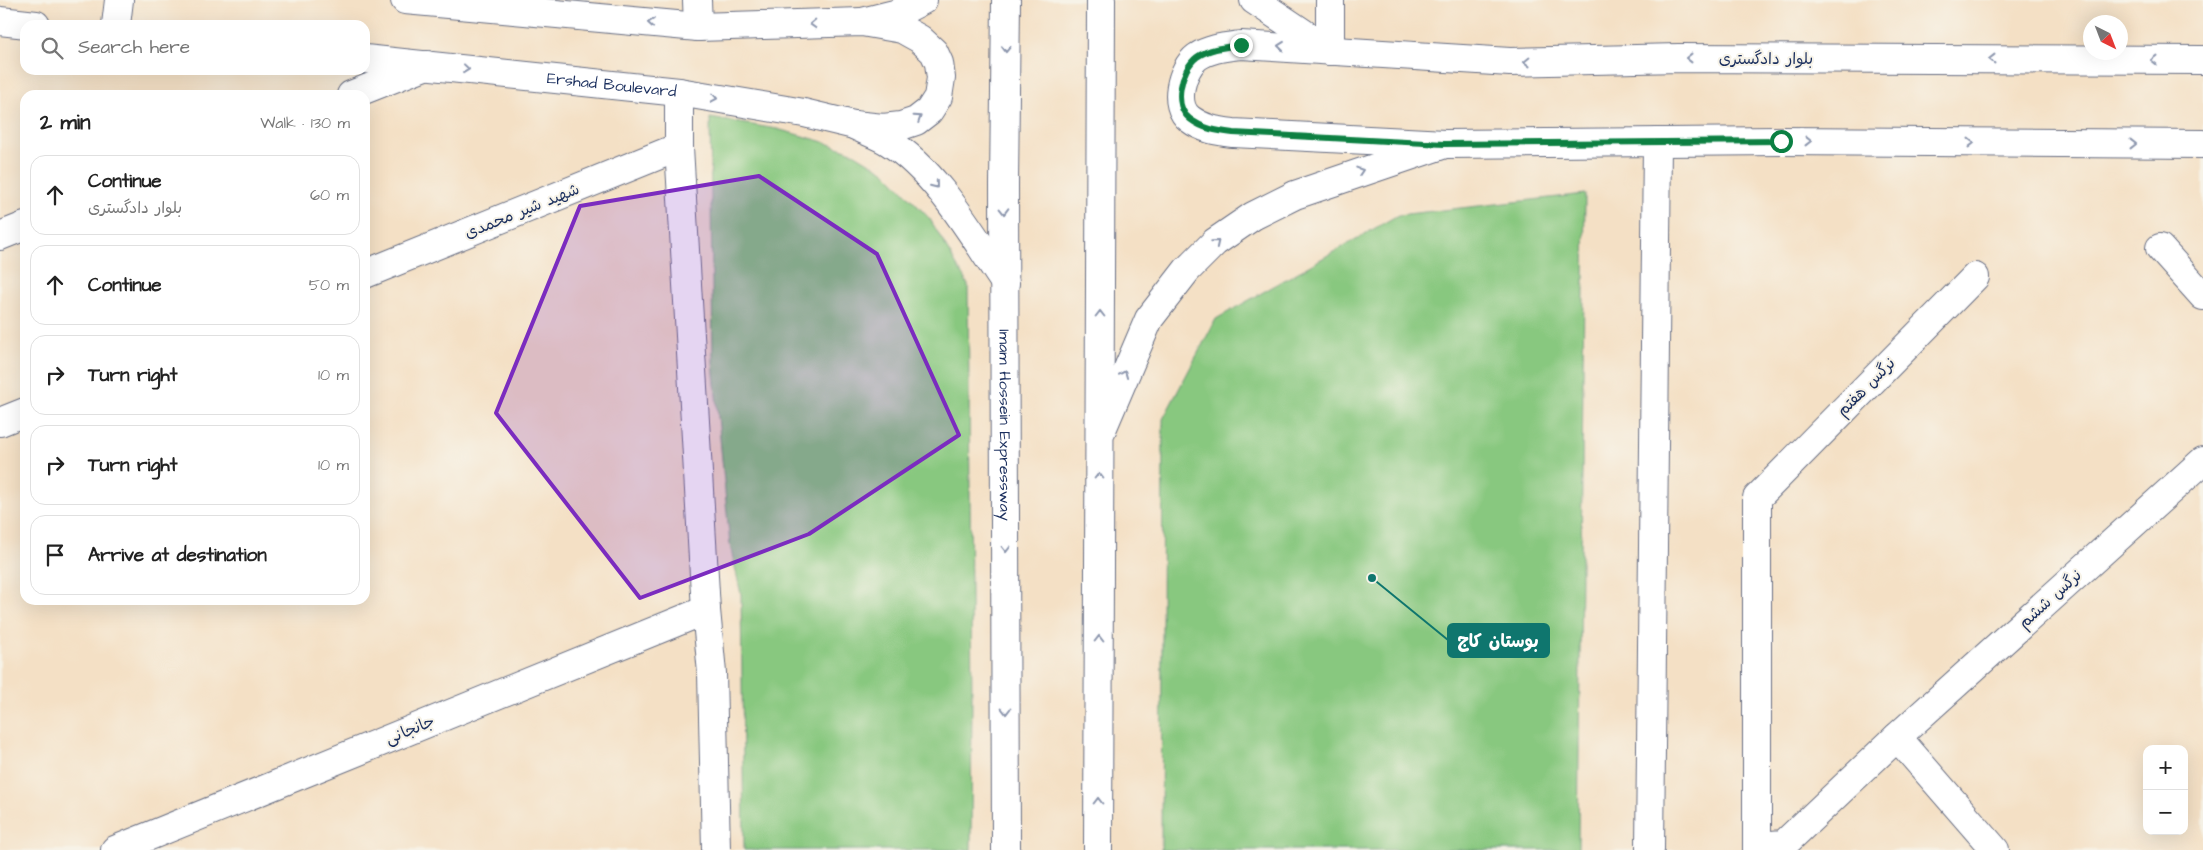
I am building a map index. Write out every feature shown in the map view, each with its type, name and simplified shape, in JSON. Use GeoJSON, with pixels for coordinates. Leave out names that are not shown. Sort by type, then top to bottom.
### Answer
{"type":"FeatureCollection","features":[{"type":"Feature","properties":{"kind":"main road"},"geometry":{"type":"LineString","coordinates":[[117,20],[119,0]]}},
{"type":"Feature","properties":{"kind":"main road"},"geometry":{"type":"LineString","coordinates":[[405,0],[698,27],[862,22],[902,29],[920,39],[934,52],[939,64],[941,78],[938,96],[929,111],[916,121],[901,126],[883,128],[854,125]]}},
{"type":"Feature","properties":{"kind":"main road"},"geometry":{"type":"LineString","coordinates":[[697,0],[698,27]]}},
{"type":"Feature","properties":{"kind":"main road"},"geometry":{"type":"LineString","coordinates":[[862,22],[898,13],[923,0]]}},
{"type":"Feature","properties":{"kind":"main road","name":"Imam Hossein Expressway"},"geometry":{"type":"LineString","coordinates":[[1006,0],[1006,850]]}},
{"type":"Feature","properties":{"kind":"main road"},"geometry":{"type":"LineString","coordinates":[[1098,850],[1101,0]]}},
{"type":"Feature","properties":{"kind":"main road"},"geometry":{"type":"LineString","coordinates":[[1254,0],[1330,51]]}},
{"type":"Feature","properties":{"kind":"main road"},"geometry":{"type":"LineString","coordinates":[[1330,0],[1330,51]]}},
{"type":"Feature","properties":{"kind":"main road"},"geometry":{"type":"LineString","coordinates":[[0,21],[20,23]]}},
{"type":"Feature","properties":{"kind":"main road","name":"بلوار دادگستری"},"geometry":{"type":"LineString","coordinates":[[1444,144],[1233,133],[1208,130],[1188,118],[1180,97],[1182,77],[1196,58],[1216,48],[1264,44],[1330,51],[1510,62],[1679,58],[2203,60]]}},
{"type":"Feature","properties":{"kind":"main road","name":"Ershad Boulevard"},"geometry":{"type":"LineString","coordinates":[[370,59],[679,92],[804,113],[854,125]]}},
{"type":"Feature","properties":{"kind":"main road"},"geometry":{"type":"LineString","coordinates":[[364,90],[427,65]]}},
{"type":"Feature","properties":{"kind":"main road"},"geometry":{"type":"LineString","coordinates":[[679,92],[679,147],[706,610],[712,674],[716,850]]}},
{"type":"Feature","properties":{"kind":"main road"},"geometry":{"type":"LineString","coordinates":[[854,125],[889,142],[908,157],[929,178],[961,218],[1005,283]]}},
{"type":"Feature","properties":{"kind":"main road"},"geometry":{"type":"LineString","coordinates":[[1099,436],[1149,319],[1187,270],[1215,242],[1253,216],[1295,195],[1444,144],[1657,142],[2203,144]]}},
{"type":"Feature","properties":{"kind":"main road"},"geometry":{"type":"LineString","coordinates":[[1650,850],[1657,142]]}},
{"type":"Feature","properties":{"kind":"main road","name":"شهید شیر محمدی"},"geometry":{"type":"LineString","coordinates":[[370,272],[679,147]]}},
{"type":"Feature","properties":{"kind":"main road"},"geometry":{"type":"LineString","coordinates":[[0,236],[20,228]]}},
{"type":"Feature","properties":{"kind":"main road"},"geometry":{"type":"LineString","coordinates":[[2160,248],[2203,296]]}},
{"type":"Feature","properties":{"kind":"main road","name":"نرگس هفتم"},"geometry":{"type":"LineString","coordinates":[[1757,848],[1757,498],[1975,277]]}},
{"type":"Feature","properties":{"kind":"main road"},"geometry":{"type":"LineString","coordinates":[[0,422],[20,414]]}},
{"type":"Feature","properties":{"kind":"main road","name":"نرگس ششم"},"geometry":{"type":"LineString","coordinates":[[1757,848],[1784,844],[1897,737],[2203,461]]}},
{"type":"Feature","properties":{"kind":"main road","name":"جانجانی"},"geometry":{"type":"LineString","coordinates":[[115,850],[706,610]]}},
{"type":"Feature","properties":{"kind":"main road"},"geometry":{"type":"LineString","coordinates":[[1897,737],[1995,850]]}},
{"type":"Feature","properties":{"kind":"highlighted area"},"geometry":{"type":"Polygon","coordinates":[[[759,176],[877,254],[959,435],[809,534],[640,598],[496,413],[580,206],[759,176]]]}},
{"type":"Feature","properties":{"kind":"green space"},"geometry":{"type":"Polygon","coordinates":[[[710,118],[777,129],[821,141],[852,152],[885,172],[930,219],[968,285],[972,697],[971,850],[744,850],[741,594],[730,545],[713,363],[710,118]]]}},
{"type":"Feature","properties":{"kind":"green space"},"geometry":{"type":"Polygon","coordinates":[[[1585,194],[1578,850],[1161,850],[1163,419],[1216,319],[1398,215],[1585,194]]]}},
{"type":"Feature","properties":{"kind":"place","name":"بوستان کاج"},"geometry":{"type":"Point","coordinates":[1372,578]}},
{"type":"Feature","properties":{"kind":"route"},"geometry":{"type":"LineString","coordinates":[[1241,45],[1216,48],[1196,58],[1182,77],[1180,97],[1188,118],[1208,130],[1233,133],[1444,144],[1781,141]]}}]}
